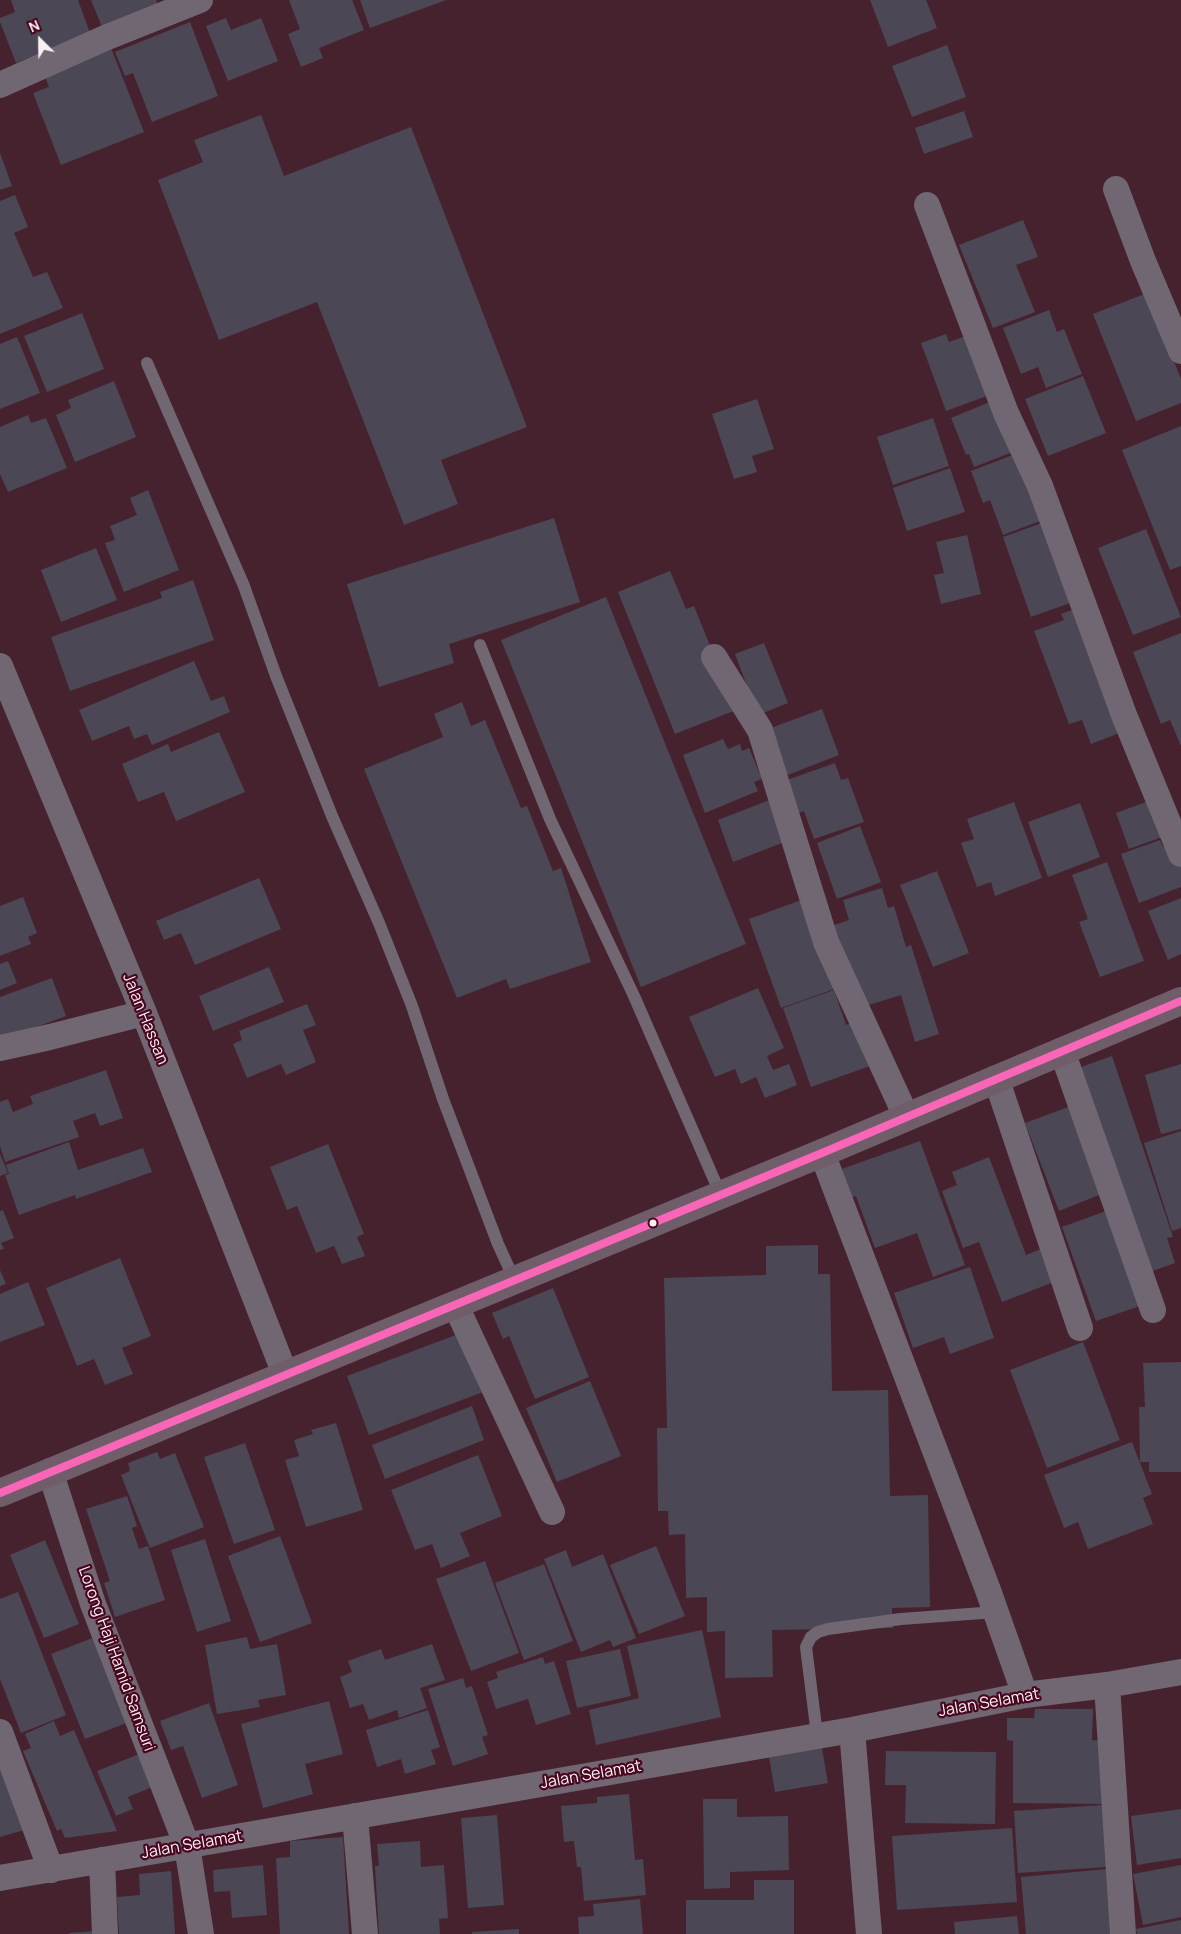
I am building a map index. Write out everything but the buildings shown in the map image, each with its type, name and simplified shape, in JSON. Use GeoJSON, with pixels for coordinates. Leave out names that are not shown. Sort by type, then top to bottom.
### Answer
{"type":"FeatureCollection","features":[{"type":"Feature","properties":{"kind":"street"},"geometry":{"type":"LineString","coordinates":[[0,85],[105,38],[200,0]]}},
{"type":"Feature","properties":{"kind":"street"},"geometry":{"type":"LineString","coordinates":[[1116,189],[1143,261],[1181,352]]}},
{"type":"Feature","properties":{"kind":"street"},"geometry":{"type":"LineString","coordinates":[[927,205],[1006,413],[1040,486],[1124,715],[1181,854]]}},
{"type":"Feature","properties":{"kind":"street"},"geometry":{"type":"LineString","coordinates":[[714,657],[760,730],[826,942],[906,1116]]}},
{"type":"Feature","properties":{"kind":"street","name":"Jalan Hassan"},"geometry":{"type":"LineString","coordinates":[[0,666],[144,1013],[285,1374]]}},
{"type":"Feature","properties":{"kind":"street"},"geometry":{"type":"LineString","coordinates":[[0,1493],[1181,1001]]}},
{"type":"Feature","properties":{"kind":"street"},"geometry":{"type":"LineString","coordinates":[[0,1048],[50,1038],[144,1013]]}},
{"type":"Feature","properties":{"kind":"street"},"geometry":{"type":"LineString","coordinates":[[1062,1051],[1153,1310]]}},
{"type":"Feature","properties":{"kind":"street"},"geometry":{"type":"LineString","coordinates":[[996,1078],[1080,1328]]}},
{"type":"Feature","properties":{"kind":"street"},"geometry":{"type":"LineString","coordinates":[[822,1152],[992,1601],[1025,1695]]}},
{"type":"Feature","properties":{"kind":"street"},"geometry":{"type":"LineString","coordinates":[[455,1304],[552,1512]]}},
{"type":"Feature","properties":{"kind":"street","name":"Lorong Haji Hamid Samsuri"},"geometry":{"type":"LineString","coordinates":[[50,1471],[93,1604],[187,1846],[201,1934]]}},
{"type":"Feature","properties":{"kind":"street","name":"Jalan Selamat"},"geometry":{"type":"LineString","coordinates":[[0,1878],[852,1730],[1025,1695],[1107,1685],[1181,1672]]}},
{"type":"Feature","properties":{"kind":"street"},"geometry":{"type":"LineString","coordinates":[[1107,1685],[1123,1934]]}},
{"type":"Feature","properties":{"kind":"street"},"geometry":{"type":"LineString","coordinates":[[852,1730],[869,1934]]}},
{"type":"Feature","properties":{"kind":"street"},"geometry":{"type":"LineString","coordinates":[[0,1732],[50,1870]]}},
{"type":"Feature","properties":{"kind":"street"},"geometry":{"type":"LineString","coordinates":[[355,1816],[365,1934]]}},
{"type":"Feature","properties":{"kind":"street"},"geometry":{"type":"LineString","coordinates":[[102,1860],[105,1934]]}},
{"type":"Feature","properties":{"kind":"lane"},"geometry":{"type":"LineString","coordinates":[[147,363],[244,586],[276,676],[328,807],[379,923],[412,1006],[443,1098],[495,1235],[514,1279]]}},
{"type":"Feature","properties":{"kind":"lane"},"geometry":{"type":"LineString","coordinates":[[480,644],[550,818],[634,996],[720,1193]]}},
{"type":"Feature","properties":{"kind":"lane"},"geometry":{"type":"LineString","coordinates":[[817,1735],[806,1646],[811,1637],[828,1628],[901,1619],[992,1601]]}},
{"type":"Feature","properties":{"kind":"transit line"},"geometry":{"type":"LineString","coordinates":[[0,1493],[822,1153],[1181,1001]]}}]}
